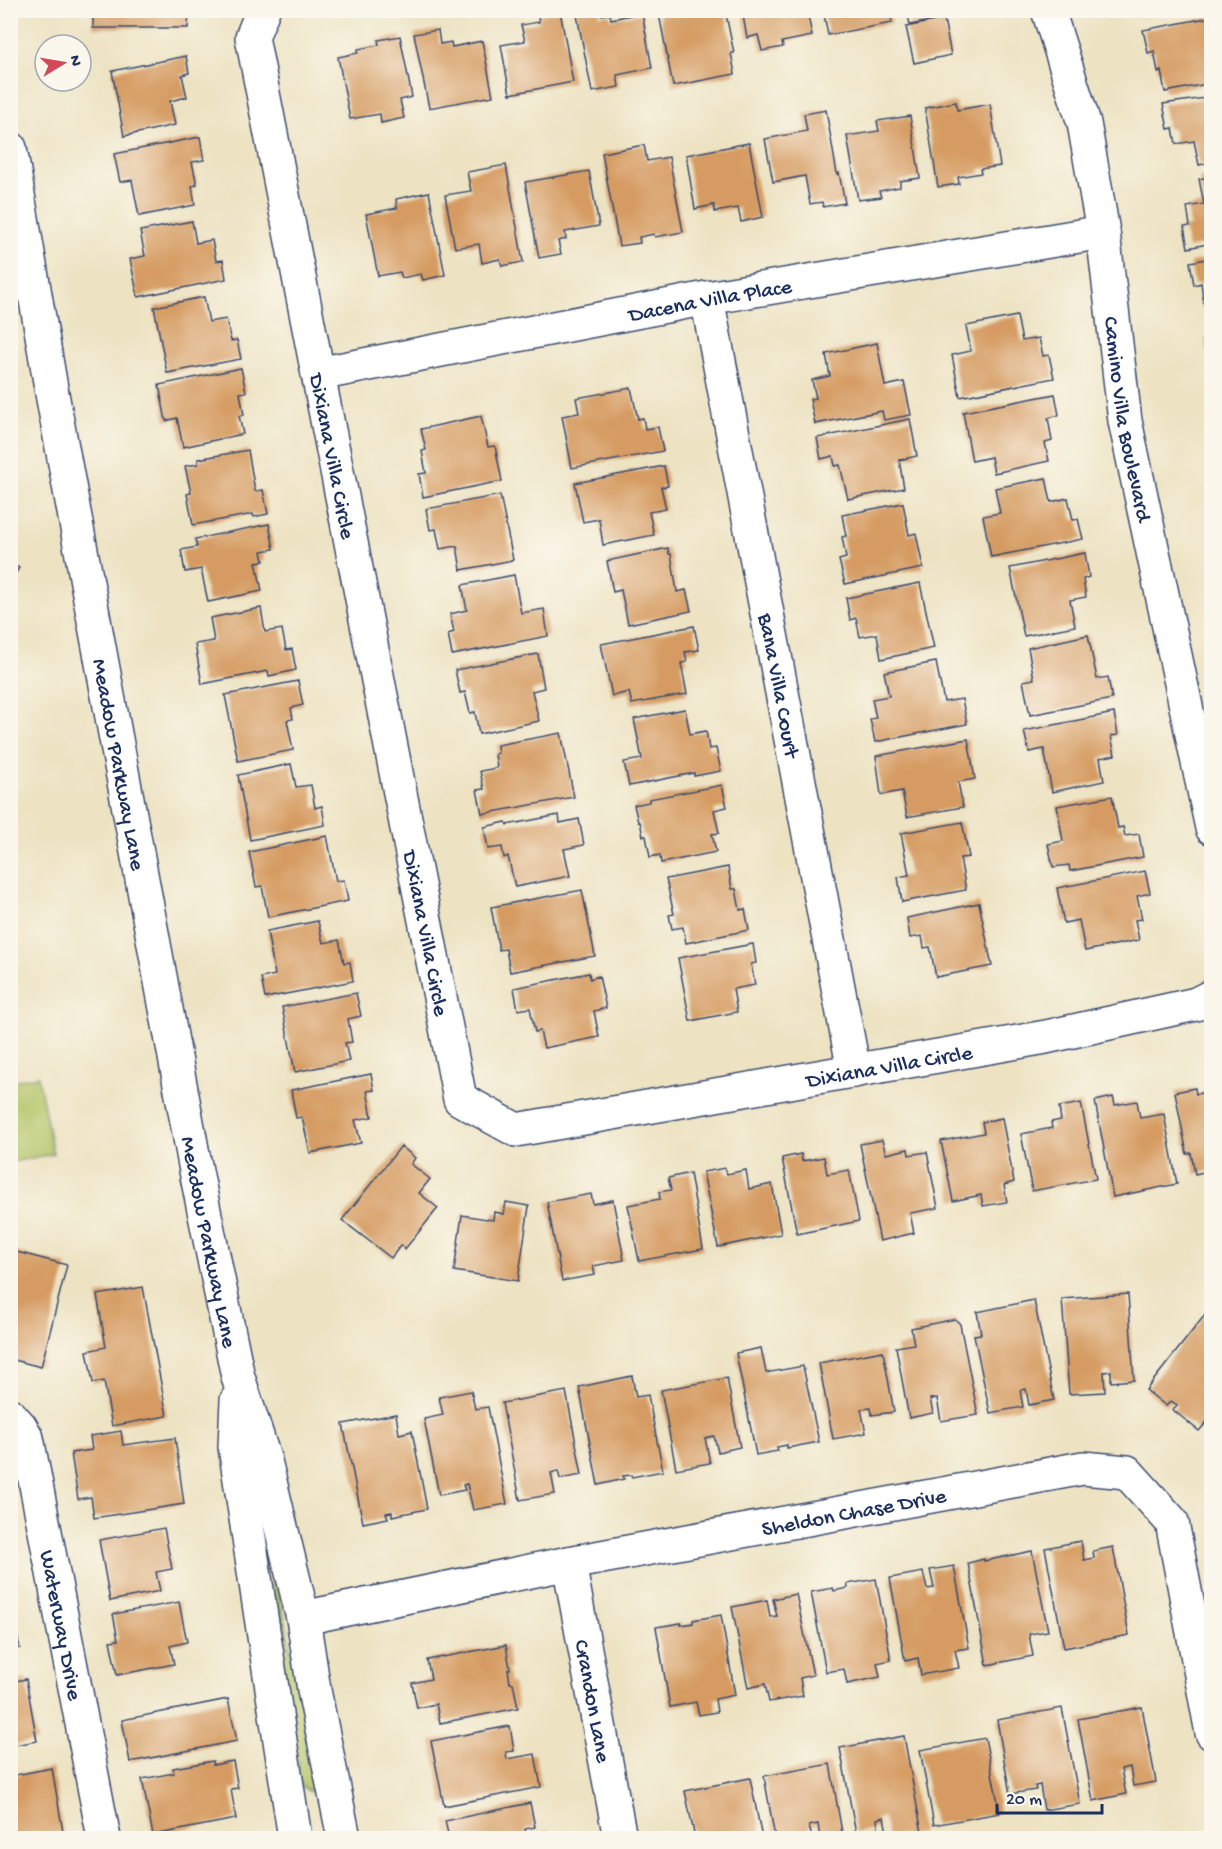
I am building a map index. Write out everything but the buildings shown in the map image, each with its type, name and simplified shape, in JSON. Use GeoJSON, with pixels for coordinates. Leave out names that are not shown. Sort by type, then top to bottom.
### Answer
{"type":"FeatureCollection","features":[{"type":"Feature","properties":{"kind":"street","name":"Dixiana Villa Circle"},"geometry":{"type":"LineString","coordinates":[[263,10],[252,36],[460,1099],[516,1130],[1046,1037],[1196,1005],[1212,996]]}},
{"type":"Feature","properties":{"kind":"street","name":"Camino Villa Boulevard"},"geometry":{"type":"LineString","coordinates":[[1048,10],[1084,123],[1102,232],[1125,421],[1212,828]]}},
{"type":"Feature","properties":{"kind":"street","name":"Meadow Parkway Lane"},"geometry":{"type":"LineString","coordinates":[[11,153],[57,423],[197,1176],[238,1377],[265,1461],[303,1618],[314,1690],[344,1839]]}},
{"type":"Feature","properties":{"kind":"street","name":"Dacena Villa Place"},"geometry":{"type":"LineString","coordinates":[[318,374],[707,298],[1102,232]]}},
{"type":"Feature","properties":{"kind":"street","name":"Bana Villa Court"},"geometry":{"type":"LineString","coordinates":[[707,298],[854,1071]]}},
{"type":"Feature","properties":{"kind":"street","name":"Meadow Parkway Lane"},"geometry":{"type":"LineString","coordinates":[[238,1377],[235,1447],[296,1839]]}},
{"type":"Feature","properties":{"kind":"street","name":"Waterway Drive"},"geometry":{"type":"LineString","coordinates":[[10,1415],[27,1438],[104,1839]]}},
{"type":"Feature","properties":{"kind":"street","name":"Sheldon Chase Drive"},"geometry":{"type":"LineString","coordinates":[[303,1618],[569,1563],[1083,1467],[1127,1472],[1172,1522],[1212,1733]]}},
{"type":"Feature","properties":{"kind":"street","name":"Crandon Lane"},"geometry":{"type":"LineString","coordinates":[[569,1563],[620,1839]]}},
{"type":"Feature","properties":{"kind":"green space"},"geometry":{"type":"Polygon","coordinates":[[[38,1076],[53,1154],[11,1162],[11,1081],[38,1076]]]}},
{"type":"Feature","properties":{"kind":"green space"},"geometry":{"type":"Polygon","coordinates":[[[253,1455],[317,1786],[309,1791],[301,1786],[253,1455]]]}}]}
